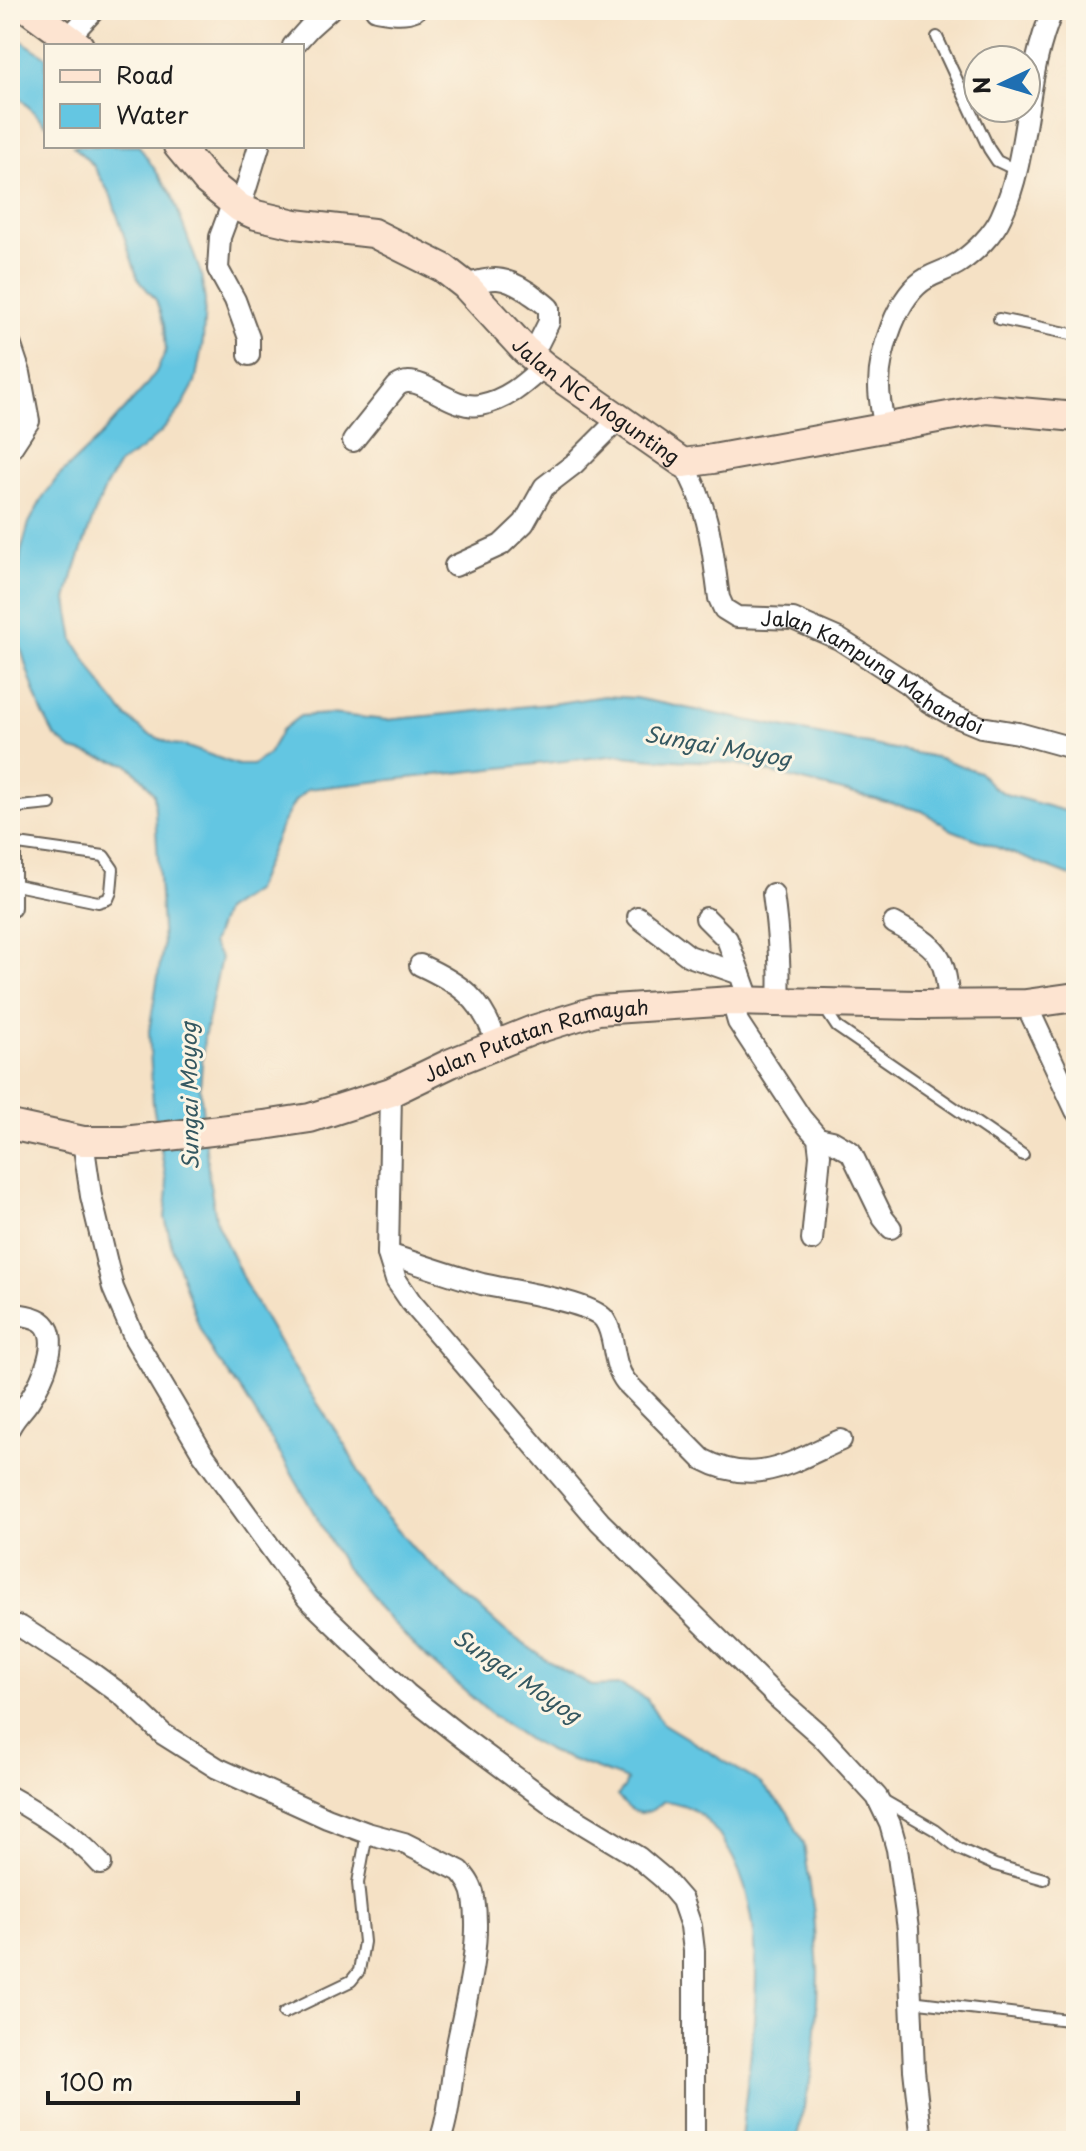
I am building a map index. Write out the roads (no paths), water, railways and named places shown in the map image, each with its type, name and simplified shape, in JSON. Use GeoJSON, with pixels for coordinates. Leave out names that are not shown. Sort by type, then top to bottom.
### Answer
{"type":"FeatureCollection","features":[{"type":"Feature","properties":{"kind":"main road"},"geometry":{"type":"LineString","coordinates":[[30,10],[74,42]]}},
{"type":"Feature","properties":{"kind":"main road","name":"Jalan NC Mogunting"},"geometry":{"type":"LineString","coordinates":[[180,148],[207,181],[237,205],[256,215],[295,224],[373,233],[443,268],[465,285],[538,361],[683,463],[987,409],[1076,417]]}},
{"type":"Feature","properties":{"kind":"main road","name":"Jalan Putatan Ramayah"},"geometry":{"type":"LineString","coordinates":[[10,1125],[83,1141],[124,1141],[310,1118],[391,1092],[451,1063],[533,1030],[598,1010],[741,1002],[1026,1004],[1076,997]]}},
{"type":"Feature","properties":{"kind":"street"},"geometry":{"type":"LineString","coordinates":[[74,42],[94,10]]}},
{"type":"Feature","properties":{"kind":"street"},"geometry":{"type":"LineString","coordinates":[[295,44],[329,10]]}},
{"type":"Feature","properties":{"kind":"street"},"geometry":{"type":"LineString","coordinates":[[376,10],[415,10]]}},
{"type":"Feature","properties":{"kind":"street"},"geometry":{"type":"LineString","coordinates":[[885,428],[879,383],[885,347],[902,302],[925,279],[960,262],[1001,219],[1018,171],[1038,52],[1053,10]]}},
{"type":"Feature","properties":{"kind":"street"},"geometry":{"type":"LineString","coordinates":[[249,355],[249,338],[235,300],[218,269],[220,237],[237,205],[258,148]]}},
{"type":"Feature","properties":{"kind":"street"},"geometry":{"type":"LineString","coordinates":[[353,441],[397,386],[407,381],[443,397],[478,406],[504,398],[517,390],[538,361],[549,322],[549,308],[510,280],[488,279],[465,285]]}},
{"type":"Feature","properties":{"kind":"street"},"geometry":{"type":"LineString","coordinates":[[10,343],[20,373],[29,421],[10,450]]}},
{"type":"Feature","properties":{"kind":"street"},"geometry":{"type":"LineString","coordinates":[[455,566],[501,545],[524,523],[544,487],[574,464],[620,418]]}},
{"type":"Feature","properties":{"kind":"street","name":"Jalan Kampung Mahandoi"},"geometry":{"type":"LineString","coordinates":[[683,463],[696,485],[708,521],[719,598],[724,609],[737,617],[793,619],[839,639],[952,715],[981,727],[1018,733],[1076,749]]}},
{"type":"Feature","properties":{"kind":"street"},"geometry":{"type":"LineString","coordinates":[[10,843],[10,907]]}},
{"type":"Feature","properties":{"kind":"street"},"geometry":{"type":"LineString","coordinates":[[773,894],[779,938],[779,1002]]}},
{"type":"Feature","properties":{"kind":"street"},"geometry":{"type":"LineString","coordinates":[[638,917],[689,956],[740,974]]}},
{"type":"Feature","properties":{"kind":"street"},"geometry":{"type":"LineString","coordinates":[[706,918],[727,939],[740,974],[738,1022],[801,1118],[818,1138],[820,1155],[812,1240]]}},
{"type":"Feature","properties":{"kind":"street"},"geometry":{"type":"LineString","coordinates":[[894,923],[924,940],[942,960],[948,978],[949,1005]]}},
{"type":"Feature","properties":{"kind":"street"},"geometry":{"type":"LineString","coordinates":[[420,965],[452,980],[475,1001],[491,1023],[497,1044]]}},
{"type":"Feature","properties":{"kind":"street"},"geometry":{"type":"LineString","coordinates":[[1026,1004],[1076,1111]]}},
{"type":"Feature","properties":{"kind":"street"},"geometry":{"type":"LineString","coordinates":[[391,1092],[388,1254],[396,1280],[411,1302],[582,1502],[780,1700],[821,1736],[877,1797],[890,1824],[897,1849],[908,1929],[914,2070],[922,2141]]}},
{"type":"Feature","properties":{"kind":"street"},"geometry":{"type":"LineString","coordinates":[[818,1138],[832,1141],[851,1152],[883,1218],[891,1228]]}},
{"type":"Feature","properties":{"kind":"street"},"geometry":{"type":"LineString","coordinates":[[83,1141],[91,1196],[113,1288],[135,1339],[203,1454],[307,1598],[407,1694],[500,1768],[557,1808],[638,1857],[663,1878],[682,1900],[691,1926],[694,1951],[694,2141]]}},
{"type":"Feature","properties":{"kind":"street"},"geometry":{"type":"LineString","coordinates":[[388,1254],[481,1283],[595,1312],[604,1319],[610,1332],[617,1371],[702,1459],[715,1467],[748,1473],[770,1471],[841,1440]]}},
{"type":"Feature","properties":{"kind":"street"},"geometry":{"type":"LineString","coordinates":[[10,1313],[33,1316],[43,1322],[50,1331],[51,1346],[39,1383],[10,1427]]}},
{"type":"Feature","properties":{"kind":"street"},"geometry":{"type":"LineString","coordinates":[[10,1624],[21,1627],[89,1671],[123,1696],[163,1734],[217,1768],[327,1818],[404,1843],[460,1871],[465,1877],[475,1901],[474,1956],[440,2141]]}},
{"type":"Feature","properties":{"kind":"street"},"geometry":{"type":"LineString","coordinates":[[10,1797],[87,1847],[101,1864]]}},
{"type":"Feature","properties":{"kind":"lane"},"geometry":{"type":"LineString","coordinates":[[937,37],[989,149],[997,161],[1018,171]]}},
{"type":"Feature","properties":{"kind":"lane"},"geometry":{"type":"LineString","coordinates":[[999,319],[1076,335]]}},
{"type":"Feature","properties":{"kind":"lane"},"geometry":{"type":"LineString","coordinates":[[10,808],[50,804]]}},
{"type":"Feature","properties":{"kind":"lane"},"geometry":{"type":"LineString","coordinates":[[10,843],[104,856],[113,869],[108,899],[98,902],[11,884]]}},
{"type":"Feature","properties":{"kind":"lane"},"geometry":{"type":"LineString","coordinates":[[825,1002],[837,1027],[1023,1155]]}},
{"type":"Feature","properties":{"kind":"lane"},"geometry":{"type":"LineString","coordinates":[[877,1797],[935,1830],[959,1849],[995,1865],[1044,1879]]}},
{"type":"Feature","properties":{"kind":"lane"},"geometry":{"type":"LineString","coordinates":[[284,2013],[351,1981],[359,1971],[364,1942],[358,1883],[367,1833]]}},
{"type":"Feature","properties":{"kind":"lane"},"geometry":{"type":"LineString","coordinates":[[911,2001],[1076,2021]]}},
{"type":"Feature","properties":{"kind":"water"},"geometry":{"type":"Polygon","coordinates":[[[10,33],[44,56],[44,123],[10,91],[10,33]]]}},
{"type":"Feature","properties":{"kind":"water","name":"Sungai Moyog"},"geometry":{"type":"Polygon","coordinates":[[[75,148],[140,148],[172,195],[201,274],[205,301],[203,341],[195,383],[180,410],[162,431],[119,464],[106,486],[73,575],[67,600],[74,641],[107,693],[127,717],[146,733],[238,765],[253,765],[268,754],[282,730],[300,716],[330,714],[386,720],[604,696],[635,698],[940,758],[979,772],[994,788],[1008,795],[1076,814],[1076,878],[952,830],[922,811],[736,764],[619,755],[308,789],[295,801],[282,824],[255,890],[224,911],[212,944],[221,958],[204,1038],[200,1087],[217,1224],[249,1291],[289,1360],[345,1445],[376,1505],[415,1550],[504,1630],[554,1665],[592,1686],[621,1685],[647,1699],[662,1723],[760,1783],[787,1811],[804,1844],[818,1972],[811,2078],[796,2141],[741,2141],[754,2024],[755,1943],[749,1904],[738,1868],[719,1835],[702,1816],[682,1805],[664,1801],[645,1813],[628,1808],[617,1796],[627,1780],[530,1741],[492,1715],[420,1652],[344,1566],[285,1462],[200,1329],[172,1248],[165,1217],[168,1190],[153,1105],[149,1031],[163,946],[154,794],[127,764],[72,750],[54,735],[41,710],[28,672],[16,619],[21,552],[29,523],[42,499],[57,478],[143,389],[166,351],[164,325],[156,300],[138,279],[111,196],[93,165],[75,148]]]}}]}
